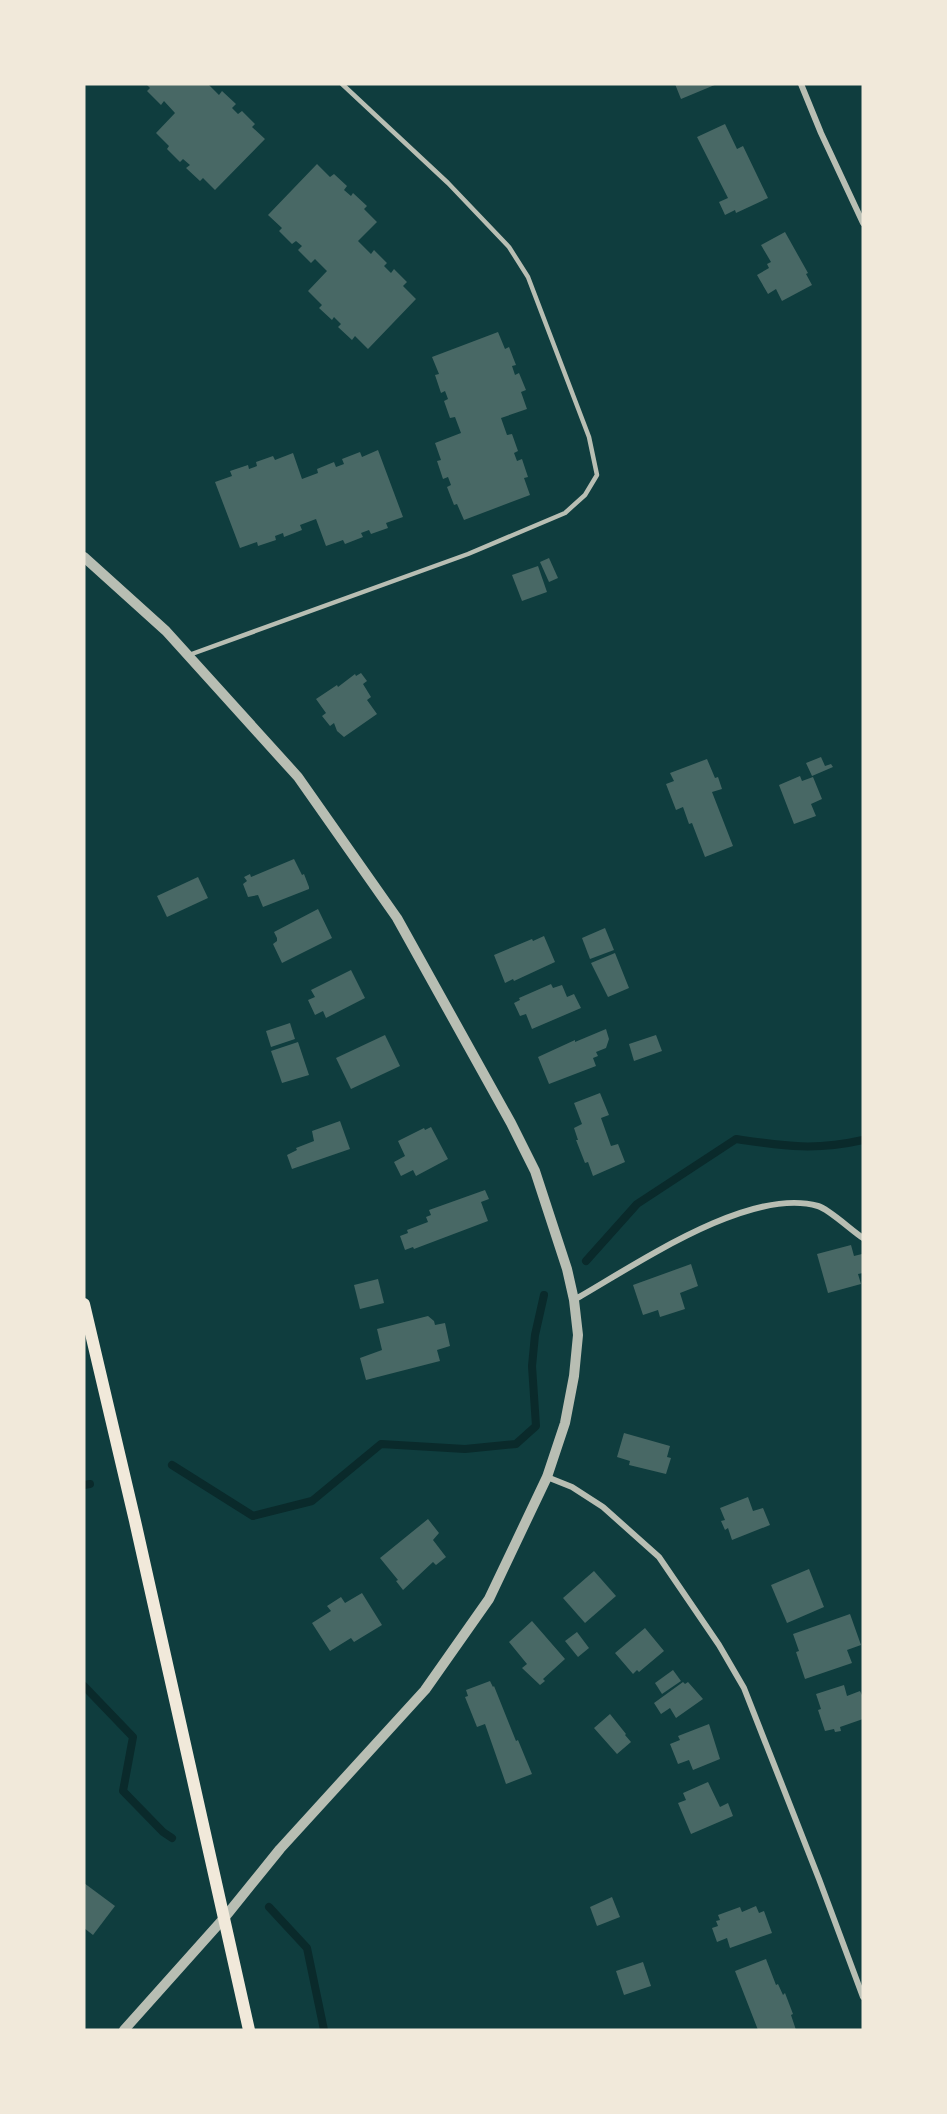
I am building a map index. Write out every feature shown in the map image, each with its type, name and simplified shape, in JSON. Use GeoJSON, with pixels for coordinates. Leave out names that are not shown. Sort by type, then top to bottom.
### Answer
{"type":"FeatureCollection","features":[{"type":"Feature","properties":{"kind":"main road"},"geometry":{"type":"LineString","coordinates":[[84,1304],[249,2030]]}},
{"type":"Feature","properties":{"kind":"street"},"geometry":{"type":"LineString","coordinates":[[801,84],[863,223]]}},
{"type":"Feature","properties":{"kind":"street"},"geometry":{"type":"LineString","coordinates":[[84,558],[166,631],[298,777],[397,918],[536,1170],[567,1269],[574,1300],[578,1335],[574,1376],[565,1423],[547,1477],[489,1599],[425,1690],[280,1849],[225,1917],[124,2030]]}},
{"type":"Feature","properties":{"kind":"street"},"geometry":{"type":"LineString","coordinates":[[574,1300],[693,1232],[769,1204],[799,1202],[822,1207],[863,1238]]}},
{"type":"Feature","properties":{"kind":"street"},"geometry":{"type":"LineString","coordinates":[[547,1477],[572,1486],[603,1507],[659,1557],[719,1646],[744,1688],[863,1997]]}},
{"type":"Feature","properties":{"kind":"lane"},"geometry":{"type":"LineString","coordinates":[[189,655],[468,554],[565,513],[585,495],[597,475],[589,437],[528,277],[509,247],[448,183],[342,84]]}},
{"type":"Feature","properties":{"kind":"building"},"geometry":{"type":"Polygon","coordinates":[[[146,84],[208,84],[219,95],[222,91],[236,104],[232,108],[238,114],[242,111],[255,124],[252,127],[265,139],[215,190],[203,178],[200,181],[186,168],[190,165],[183,159],[180,162],[156,133],[175,113],[164,101],[161,105],[147,91],[150,88],[146,84]]]}},
{"type":"Feature","properties":{"kind":"building"},"geometry":{"type":"Polygon","coordinates":[[[675,84],[717,84],[681,99],[675,84]]]}},
{"type":"Feature","properties":{"kind":"building"},"geometry":{"type":"Polygon","coordinates":[[[725,124],[737,149],[743,146],[768,198],[736,213],[735,210],[725,215],[719,202],[728,198],[697,137],[725,124]]]}},
{"type":"Feature","properties":{"kind":"building"},"geometry":{"type":"Polygon","coordinates":[[[317,164],[330,177],[334,174],[347,186],[344,190],[351,196],[353,193],[367,206],[364,209],[377,222],[358,241],[371,254],[374,250],[387,263],[384,266],[391,273],[394,269],[407,282],[403,286],[416,299],[368,349],[355,336],[352,340],[338,327],[341,324],[334,317],[332,320],[319,308],[322,305],[308,291],[327,271],[315,259],[311,263],[298,250],[302,246],[296,241],[292,244],[279,231],[282,228],[268,215],[317,164]]]}},
{"type":"Feature","properties":{"kind":"building"},"geometry":{"type":"Polygon","coordinates":[[[785,232],[808,273],[806,274],[812,285],[782,301],[776,289],[768,294],[757,275],[769,268],[767,264],[771,262],[761,245],[785,232]]]}},
{"type":"Feature","properties":{"kind":"building"},"geometry":{"type":"Polygon","coordinates":[[[498,332],[505,349],[509,347],[516,365],[512,366],[515,375],[519,373],[526,390],[521,392],[527,409],[501,418],[507,435],[512,434],[518,451],[514,453],[517,461],[522,459],[528,477],[524,478],[530,495],[464,520],[457,504],[454,505],[447,487],[451,485],[448,477],[443,479],[437,461],[441,460],[435,443],[461,433],[455,417],[450,418],[444,401],[448,399],[445,391],[441,393],[435,375],[439,374],[432,357],[498,332]]]}},
{"type":"Feature","properties":{"kind":"building"},"geometry":{"type":"Polygon","coordinates":[[[378,450],[403,517],[386,523],[388,528],[371,534],[369,530],[361,533],[363,537],[345,544],[343,540],[326,546],[316,519],[300,525],[302,530],[284,537],[283,533],[275,536],[276,540],[258,546],[257,542],[240,548],[215,482],[232,476],[230,471],[248,465],[249,469],[257,466],[256,462],[273,456],[275,460],[293,453],[302,479],[318,473],[317,469],[334,462],[336,467],[344,464],[342,459],[360,452],[362,457],[378,450]]]}},
{"type":"Feature","properties":{"kind":"building"},"geometry":{"type":"Polygon","coordinates":[[[549,558],[558,578],[549,582],[540,562],[549,558]]]}},
{"type":"Feature","properties":{"kind":"building"},"geometry":{"type":"Polygon","coordinates":[[[538,566],[547,592],[522,601],[512,575],[538,566]]]}},
{"type":"Feature","properties":{"kind":"building"},"geometry":{"type":"Polygon","coordinates":[[[361,673],[367,681],[363,684],[371,697],[367,700],[377,714],[344,737],[337,731],[334,723],[330,726],[322,716],[326,713],[316,699],[355,674],[356,676],[361,673]]]}},
{"type":"Feature","properties":{"kind":"building"},"geometry":{"type":"Polygon","coordinates":[[[821,757],[825,766],[831,764],[833,767],[812,776],[806,763],[821,757]]]}},
{"type":"Feature","properties":{"kind":"building"},"geometry":{"type":"Polygon","coordinates":[[[707,759],[722,789],[712,792],[733,846],[705,857],[692,823],[689,824],[683,807],[676,810],[666,784],[674,781],[670,773],[707,759]]]}},
{"type":"Feature","properties":{"kind":"building"},"geometry":{"type":"Polygon","coordinates":[[[800,776],[802,781],[813,777],[822,799],[811,804],[816,816],[794,824],[779,785],[800,776]]]}},
{"type":"Feature","properties":{"kind":"building"},"geometry":{"type":"Polygon","coordinates":[[[294,859],[302,875],[304,874],[309,889],[263,907],[258,895],[248,897],[243,884],[247,881],[244,877],[250,874],[251,877],[294,859]]]}},
{"type":"Feature","properties":{"kind":"building"},"geometry":{"type":"Polygon","coordinates":[[[198,877],[208,898],[167,917],[157,896],[198,877]]]}},
{"type":"Feature","properties":{"kind":"building"},"geometry":{"type":"Polygon","coordinates":[[[318,909],[332,938],[282,963],[273,944],[277,941],[274,932],[318,909]]]}},
{"type":"Feature","properties":{"kind":"building"},"geometry":{"type":"Polygon","coordinates":[[[605,928],[614,950],[590,959],[582,938],[605,928]]]}},
{"type":"Feature","properties":{"kind":"building"},"geometry":{"type":"Polygon","coordinates":[[[544,936],[555,962],[505,983],[494,955],[544,936]]]}},
{"type":"Feature","properties":{"kind":"building"},"geometry":{"type":"Polygon","coordinates":[[[615,953],[629,988],[608,997],[591,963],[615,953]]]}},
{"type":"Feature","properties":{"kind":"building"},"geometry":{"type":"Polygon","coordinates":[[[351,970],[365,998],[326,1018],[323,1011],[315,1015],[308,1000],[315,997],[311,990],[351,970]]]}},
{"type":"Feature","properties":{"kind":"building"},"geometry":{"type":"Polygon","coordinates":[[[551,984],[553,988],[562,985],[567,997],[574,994],[581,1008],[532,1029],[526,1014],[520,1016],[514,1003],[520,1000],[519,998],[551,984]]]}},
{"type":"Feature","properties":{"kind":"building"},"geometry":{"type":"Polygon","coordinates":[[[290,1023],[295,1039],[271,1047],[266,1031],[290,1023]]]}},
{"type":"Feature","properties":{"kind":"building"},"geometry":{"type":"Polygon","coordinates":[[[606,1029],[609,1039],[606,1048],[596,1052],[598,1056],[593,1058],[596,1066],[549,1084],[538,1057],[606,1029]]]}},
{"type":"Feature","properties":{"kind":"building"},"geometry":{"type":"Polygon","coordinates":[[[385,1035],[400,1066],[351,1089],[336,1058],[385,1035]]]}},
{"type":"Feature","properties":{"kind":"building"},"geometry":{"type":"Polygon","coordinates":[[[656,1035],[662,1051],[634,1061],[629,1044],[656,1035]]]}},
{"type":"Feature","properties":{"kind":"building"},"geometry":{"type":"Polygon","coordinates":[[[298,1042],[309,1075],[282,1083],[271,1051],[298,1042]]]}},
{"type":"Feature","properties":{"kind":"building"},"geometry":{"type":"Polygon","coordinates":[[[600,1093],[609,1115],[601,1118],[611,1146],[618,1144],[625,1162],[593,1176],[576,1140],[578,1140],[574,1128],[582,1124],[574,1103],[600,1093]]]}},
{"type":"Feature","properties":{"kind":"building"},"geometry":{"type":"Polygon","coordinates":[[[340,1121],[350,1149],[292,1169],[287,1155],[297,1150],[296,1148],[314,1141],[312,1131],[340,1121]]]}},
{"type":"Feature","properties":{"kind":"building"},"geometry":{"type":"Polygon","coordinates":[[[431,1127],[448,1159],[416,1176],[413,1170],[401,1176],[394,1162],[405,1156],[398,1141],[424,1128],[425,1130],[431,1127]]]}},
{"type":"Feature","properties":{"kind":"building"},"geometry":{"type":"Polygon","coordinates":[[[485,1190],[489,1199],[481,1202],[488,1221],[414,1249],[413,1247],[405,1250],[400,1236],[408,1233],[407,1230],[428,1222],[426,1217],[431,1215],[429,1210],[485,1190]]]}},
{"type":"Feature","properties":{"kind":"building"},"geometry":{"type":"Polygon","coordinates":[[[851,1245],[854,1256],[862,1254],[863,1273],[858,1274],[861,1284],[828,1293],[817,1254],[851,1245]]]}},
{"type":"Feature","properties":{"kind":"building"},"geometry":{"type":"Polygon","coordinates":[[[691,1264],[698,1286],[680,1293],[685,1309],[660,1317],[658,1310],[643,1315],[633,1285],[691,1264]]]}},
{"type":"Feature","properties":{"kind":"building"},"geometry":{"type":"Polygon","coordinates":[[[378,1279],[384,1303],[360,1309],[354,1285],[378,1279]]]}},
{"type":"Feature","properties":{"kind":"building"},"geometry":{"type":"Polygon","coordinates":[[[428,1316],[435,1325],[445,1323],[450,1346],[437,1350],[440,1361],[366,1380],[360,1358],[382,1350],[377,1329],[428,1316]]]}},
{"type":"Feature","properties":{"kind":"building"},"geometry":{"type":"Polygon","coordinates":[[[624,1433],[670,1446],[667,1457],[671,1458],[666,1474],[629,1465],[630,1461],[617,1457],[624,1433]]]}},
{"type":"Feature","properties":{"kind":"building"},"geometry":{"type":"Polygon","coordinates":[[[748,1497],[753,1511],[763,1508],[770,1525],[732,1540],[728,1528],[725,1530],[721,1521],[725,1520],[720,1508],[748,1497]]]}},
{"type":"Feature","properties":{"kind":"building"},"geometry":{"type":"Polygon","coordinates":[[[428,1519],[439,1533],[433,1540],[446,1557],[436,1565],[433,1562],[403,1590],[380,1558],[428,1519]]]}},
{"type":"Feature","properties":{"kind":"building"},"geometry":{"type":"Polygon","coordinates":[[[809,1569],[824,1607],[787,1623],[771,1585],[809,1569]]]}},
{"type":"Feature","properties":{"kind":"building"},"geometry":{"type":"Polygon","coordinates":[[[594,1571],[616,1596],[585,1623],[563,1598],[594,1571]]]}},
{"type":"Feature","properties":{"kind":"building"},"geometry":{"type":"Polygon","coordinates":[[[362,1593],[382,1625],[354,1642],[351,1638],[330,1651],[312,1623],[331,1611],[327,1606],[341,1597],[345,1603],[362,1593]]]}},
{"type":"Feature","properties":{"kind":"building"},"geometry":{"type":"Polygon","coordinates":[[[850,1614],[861,1645],[847,1650],[852,1663],[805,1679],[793,1634],[850,1614]]]}},
{"type":"Feature","properties":{"kind":"building"},"geometry":{"type":"Polygon","coordinates":[[[532,1621],[565,1659],[543,1679],[545,1681],[540,1685],[522,1668],[527,1664],[509,1642],[532,1621]]]}},
{"type":"Feature","properties":{"kind":"building"},"geometry":{"type":"Polygon","coordinates":[[[645,1628],[664,1651],[639,1672],[637,1670],[633,1674],[615,1653],[645,1628]]]}},
{"type":"Feature","properties":{"kind":"building"},"geometry":{"type":"Polygon","coordinates":[[[577,1632],[589,1648],[578,1657],[565,1641],[577,1632]]]}},
{"type":"Feature","properties":{"kind":"building"},"geometry":{"type":"Polygon","coordinates":[[[673,1670],[681,1681],[662,1694],[655,1683],[673,1670]]]}},
{"type":"Feature","properties":{"kind":"building"},"geometry":{"type":"Polygon","coordinates":[[[490,1681],[532,1774],[506,1784],[485,1724],[477,1727],[465,1697],[468,1696],[466,1690],[490,1681]]]}},
{"type":"Feature","properties":{"kind":"building"},"geometry":{"type":"Polygon","coordinates":[[[683,1682],[685,1684],[688,1682],[703,1699],[676,1718],[670,1708],[661,1714],[654,1703],[683,1682]]]}},
{"type":"Feature","properties":{"kind":"building"},"geometry":{"type":"Polygon","coordinates":[[[844,1685],[847,1696],[860,1691],[863,1697],[863,1719],[840,1727],[841,1731],[835,1732],[834,1729],[825,1731],[818,1710],[821,1709],[816,1694],[844,1685]]]}},
{"type":"Feature","properties":{"kind":"building"},"geometry":{"type":"Polygon","coordinates":[[[610,1714],[631,1742],[617,1754],[594,1728],[610,1714]]]}},
{"type":"Feature","properties":{"kind":"building"},"geometry":{"type":"Polygon","coordinates":[[[709,1724],[720,1759],[693,1770],[689,1760],[678,1764],[670,1744],[680,1740],[678,1736],[709,1724]]]}},
{"type":"Feature","properties":{"kind":"building"},"geometry":{"type":"Polygon","coordinates":[[[708,1782],[720,1807],[728,1803],[733,1816],[691,1834],[678,1803],[686,1800],[683,1793],[708,1782]]]}},
{"type":"Feature","properties":{"kind":"building"},"geometry":{"type":"Polygon","coordinates":[[[84,1883],[115,1906],[93,1935],[84,1928],[84,1883]]]}},
{"type":"Feature","properties":{"kind":"building"},"geometry":{"type":"Polygon","coordinates":[[[612,1897],[620,1917],[597,1926],[590,1907],[612,1897]]]}},
{"type":"Feature","properties":{"kind":"building"},"geometry":{"type":"Polygon","coordinates":[[[756,1906],[759,1913],[764,1911],[772,1933],[730,1948],[727,1938],[717,1942],[712,1928],[718,1926],[716,1921],[720,1920],[718,1915],[740,1907],[742,1912],[756,1906]]]}},
{"type":"Feature","properties":{"kind":"building"},"geometry":{"type":"Polygon","coordinates":[[[766,1959],[776,1985],[778,1984],[783,1995],[785,1993],[796,2030],[758,2030],[735,1971],[766,1959]]]}},
{"type":"Feature","properties":{"kind":"building"},"geometry":{"type":"Polygon","coordinates":[[[643,1962],[651,1986],[624,1995],[616,1971],[643,1962]]]}},
{"type":"Feature","properties":{"kind":"waterway"},"geometry":{"type":"LineString","coordinates":[[586,1261],[637,1204],[736,1139],[799,1146],[829,1145],[863,1140]]}},
{"type":"Feature","properties":{"kind":"waterway"},"geometry":{"type":"LineString","coordinates":[[172,1465],[253,1516],[312,1501],[381,1444],[465,1449],[516,1444],[536,1426],[532,1366],[535,1335],[544,1295]]}},
{"type":"Feature","properties":{"kind":"waterway"},"geometry":{"type":"LineString","coordinates":[[84,1485],[90,1484]]}},
{"type":"Feature","properties":{"kind":"waterway"},"geometry":{"type":"LineString","coordinates":[[84,1686],[133,1737],[123,1791],[163,1832],[172,1838]]}},
{"type":"Feature","properties":{"kind":"waterway"},"geometry":{"type":"LineString","coordinates":[[269,1907],[307,1948],[324,2030]]}}]}
